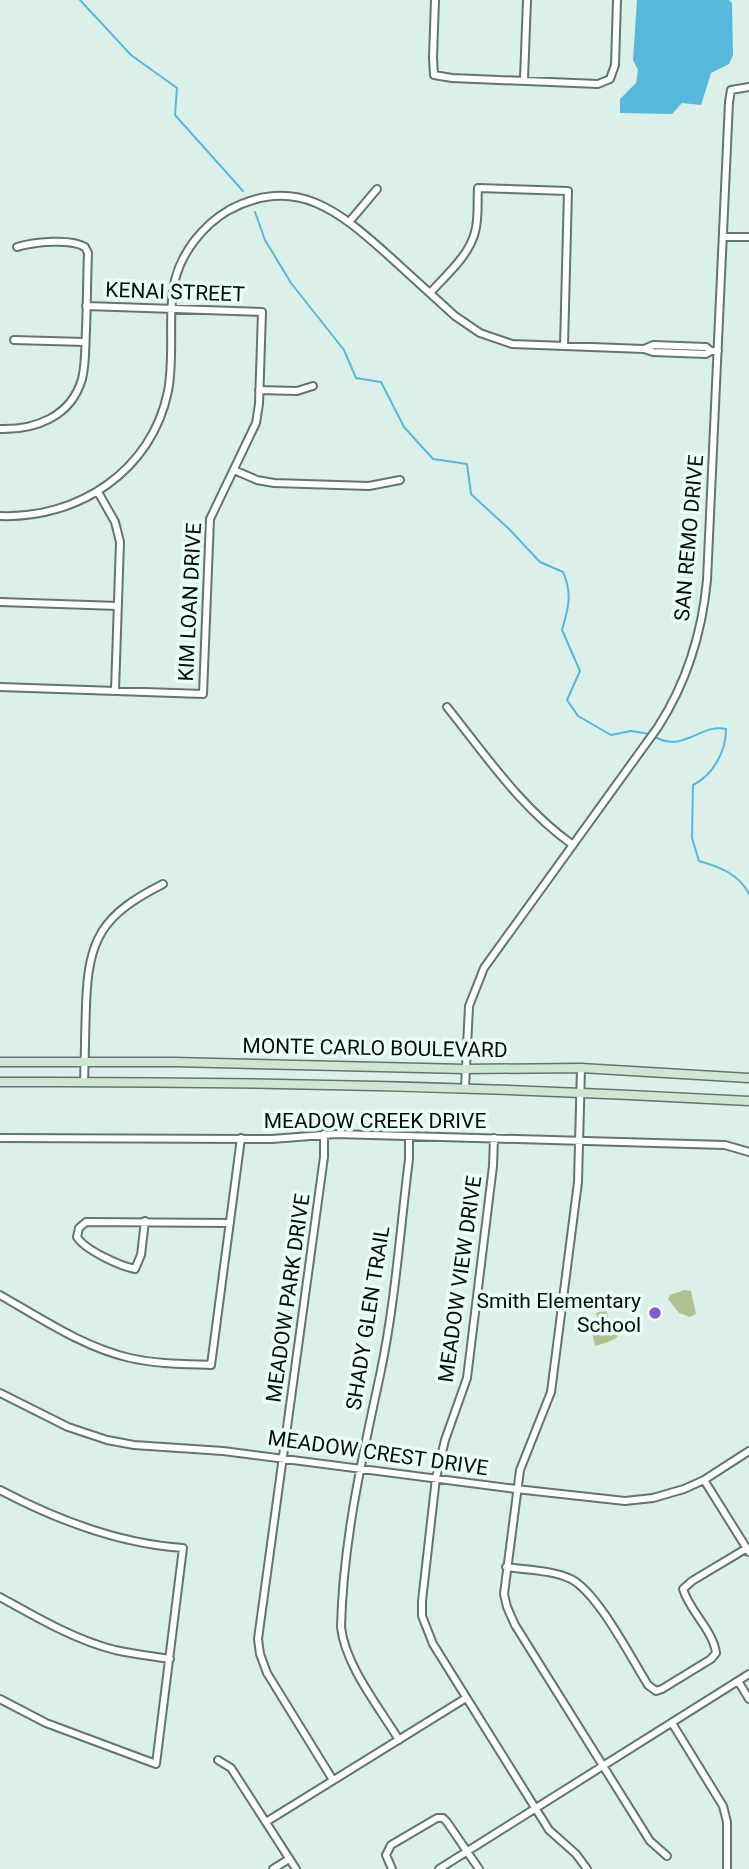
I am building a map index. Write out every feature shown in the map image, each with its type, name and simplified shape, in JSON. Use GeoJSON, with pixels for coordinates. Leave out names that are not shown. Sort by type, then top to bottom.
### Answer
{"type":"FeatureCollection","features":[{"type":"Feature","properties":{"kind":"main road","name":"MONTE CARLO BOULEVARD"},"geometry":{"type":"LineString","coordinates":[[0,1062],[200,1062],[465,1069],[581,1068],[749,1077]]}},
{"type":"Feature","properties":{"kind":"main road","name":"MONTE CARLO BOULEVARD"},"geometry":{"type":"LineString","coordinates":[[0,1082],[465,1088],[581,1091],[749,1101]]}},
{"type":"Feature","properties":{"kind":"street"},"geometry":{"type":"LineString","coordinates":[[435,0],[434,75],[598,84],[610,79],[615,65],[617,0]]}},
{"type":"Feature","properties":{"kind":"street"},"geometry":{"type":"LineString","coordinates":[[524,79],[527,0]]}},
{"type":"Feature","properties":{"kind":"street","name":"SAN REMO DRIVE"},"geometry":{"type":"LineString","coordinates":[[465,1088],[469,1006],[480,976],[494,952],[658,727],[674,702],[698,636],[704,605],[715,351],[731,90],[749,88]]}},
{"type":"Feature","properties":{"kind":"street"},"geometry":{"type":"LineString","coordinates":[[429,293],[462,257],[471,243],[476,229],[478,188],[568,191],[564,346]]}},
{"type":"Feature","properties":{"kind":"street"},"geometry":{"type":"LineString","coordinates":[[350,221],[377,189]]}},
{"type":"Feature","properties":{"kind":"street"},"geometry":{"type":"LineString","coordinates":[[0,516],[27,516],[72,505],[98,492],[122,474],[146,443],[159,419],[167,392],[176,280],[188,251],[209,224],[231,209],[256,200],[292,197],[316,203],[350,221],[462,322],[490,338],[512,344],[706,354],[715,351]]}},
{"type":"Feature","properties":{"kind":"street"},"geometry":{"type":"LineString","coordinates":[[724,237],[749,237]]}},
{"type":"Feature","properties":{"kind":"street"},"geometry":{"type":"LineString","coordinates":[[0,429],[31,427],[47,421],[65,407],[81,382],[85,342],[88,253],[85,247],[79,243],[35,242],[17,247]]}},
{"type":"Feature","properties":{"kind":"street","name":"KENAI STREET"},"geometry":{"type":"LineString","coordinates":[[86,306],[262,313]]}},
{"type":"Feature","properties":{"kind":"street","name":"KIM LOAN DRIVE"},"geometry":{"type":"LineString","coordinates":[[116,691],[203,694],[210,519],[256,423],[262,313]]}},
{"type":"Feature","properties":{"kind":"street"},"geometry":{"type":"LineString","coordinates":[[14,340],[85,342]]}},
{"type":"Feature","properties":{"kind":"street"},"geometry":{"type":"LineString","coordinates":[[259,390],[290,391],[313,386]]}},
{"type":"Feature","properties":{"kind":"street"},"geometry":{"type":"LineString","coordinates":[[234,470],[257,480],[274,483],[369,486],[400,480]]}},
{"type":"Feature","properties":{"kind":"street"},"geometry":{"type":"LineString","coordinates":[[0,687],[116,691],[120,542],[115,522],[98,492]]}},
{"type":"Feature","properties":{"kind":"street"},"geometry":{"type":"LineString","coordinates":[[0,602],[118,606]]}},
{"type":"Feature","properties":{"kind":"street"},"geometry":{"type":"LineString","coordinates":[[447,708],[525,804],[573,845]]}},
{"type":"Feature","properties":{"kind":"street"},"geometry":{"type":"LineString","coordinates":[[84,1082],[87,982],[94,945],[117,913],[138,897],[163,884]]}},
{"type":"Feature","properties":{"kind":"street"},"geometry":{"type":"LineString","coordinates":[[581,1068],[577,1192],[551,1392],[524,1456],[516,1489],[504,1594],[509,1613],[650,1841],[667,1856]]}},
{"type":"Feature","properties":{"kind":"street","name":"MEADOW CREEK DRIVE"},"geometry":{"type":"LineString","coordinates":[[0,1138],[241,1138],[324,1134],[725,1145],[749,1152]]}},
{"type":"Feature","properties":{"kind":"street","name":"MEADOW PARK DRIVE"},"geometry":{"type":"LineString","coordinates":[[324,1134],[324,1157],[293,1396],[259,1631],[260,1654],[267,1673],[333,1780]]}},
{"type":"Feature","properties":{"kind":"street","name":"SHADY GLEN TRAIL"},"geometry":{"type":"LineString","coordinates":[[399,1740],[342,1643],[341,1609],[359,1468],[387,1334],[409,1159],[409,1136]]}},
{"type":"Feature","properties":{"kind":"street"},"geometry":{"type":"LineString","coordinates":[[0,1295],[75,1338],[118,1355],[163,1363],[211,1365],[241,1138]]}},
{"type":"Feature","properties":{"kind":"street","name":"MEADOW VIEW DRIVE"},"geometry":{"type":"LineString","coordinates":[[494,1138],[493,1166],[467,1378],[445,1440],[436,1478],[422,1616],[433,1643],[553,1835],[576,1854],[587,1869]]}},
{"type":"Feature","properties":{"kind":"street"},"geometry":{"type":"LineString","coordinates":[[145,1222],[141,1255],[135,1269],[121,1265],[84,1245],[78,1237],[79,1228],[86,1222],[145,1222],[230,1223]]}},
{"type":"Feature","properties":{"kind":"street","name":"MEADOW CREST DRIVE"},"geometry":{"type":"LineString","coordinates":[[0,1394],[68,1427],[107,1440],[148,1447],[204,1449],[516,1489],[634,1500],[663,1496],[704,1480],[749,1451]]}},
{"type":"Feature","properties":{"kind":"street"},"geometry":{"type":"LineString","coordinates":[[506,1567],[563,1576],[579,1584],[595,1601],[648,1685],[656,1691],[711,1659],[716,1653],[714,1644],[683,1589],[692,1581],[748,1550],[704,1480]]}},
{"type":"Feature","properties":{"kind":"street"},"geometry":{"type":"LineString","coordinates":[[0,1490],[41,1509],[113,1534],[148,1544],[183,1548],[156,1764],[57,1728],[0,1699]]}},
{"type":"Feature","properties":{"kind":"street"},"geometry":{"type":"LineString","coordinates":[[0,1597],[51,1624],[101,1645],[123,1652],[170,1659]]}},
{"type":"Feature","properties":{"kind":"street"},"geometry":{"type":"LineString","coordinates":[[439,1869],[749,1674]]}},
{"type":"Feature","properties":{"kind":"street"},"geometry":{"type":"LineString","coordinates":[[738,1681],[749,1699]]}},
{"type":"Feature","properties":{"kind":"street"},"geometry":{"type":"LineString","coordinates":[[265,1822],[466,1698]]}},
{"type":"Feature","properties":{"kind":"street"},"geometry":{"type":"LineString","coordinates":[[672,1723],[723,1806],[727,1822],[727,1869]]}},
{"type":"Feature","properties":{"kind":"street"},"geometry":{"type":"LineString","coordinates":[[218,1760],[232,1768],[296,1869]]}},
{"type":"Feature","properties":{"kind":"street"},"geometry":{"type":"LineString","coordinates":[[392,1869],[386,1855],[391,1845],[436,1818],[443,1818],[447,1822],[479,1869]]}},
{"type":"Feature","properties":{"kind":"street"},"geometry":{"type":"LineString","coordinates":[[273,1869],[289,1859]]}},
{"type":"Feature","properties":{"kind":"green space"},"geometry":{"type":"Polygon","coordinates":[[[684,1290],[691,1291],[696,1314],[690,1317],[679,1313],[668,1299],[670,1295],[684,1290]]]}},
{"type":"Feature","properties":{"kind":"green space"},"geometry":{"type":"Polygon","coordinates":[[[606,1310],[609,1320],[618,1318],[620,1331],[616,1338],[595,1346],[591,1327],[599,1323],[596,1313],[606,1310]]]}},
{"type":"Feature","properties":{"kind":"water"},"geometry":{"type":"Polygon","coordinates":[[[637,0],[729,0],[732,3],[733,55],[729,64],[711,73],[701,105],[682,103],[672,114],[620,113],[620,99],[636,83],[638,70],[633,60],[637,0]]]}},
{"type":"Feature","properties":{"kind":"waterway"},"geometry":{"type":"LineString","coordinates":[[80,0],[131,55],[177,88],[175,115],[243,191]]}},
{"type":"Feature","properties":{"kind":"waterway"},"geometry":{"type":"LineString","coordinates":[[255,212],[265,240],[291,283],[344,350],[356,378],[381,382],[404,427],[433,459],[467,464],[471,494],[540,562],[563,572],[569,594],[562,630],[580,671],[567,700],[578,716],[611,735],[631,731],[650,734]]}},
{"type":"Feature","properties":{"kind":"waterway"},"geometry":{"type":"LineString","coordinates":[[655,737],[675,742],[708,730],[726,729],[724,746],[717,762],[707,775],[693,785],[692,838],[699,861],[728,872],[740,881],[749,894]]}},
{"type":"Feature","properties":{"kind":"place","name":"Smith Elementary School"},"geometry":{"type":"Point","coordinates":[655,1313]}}]}
